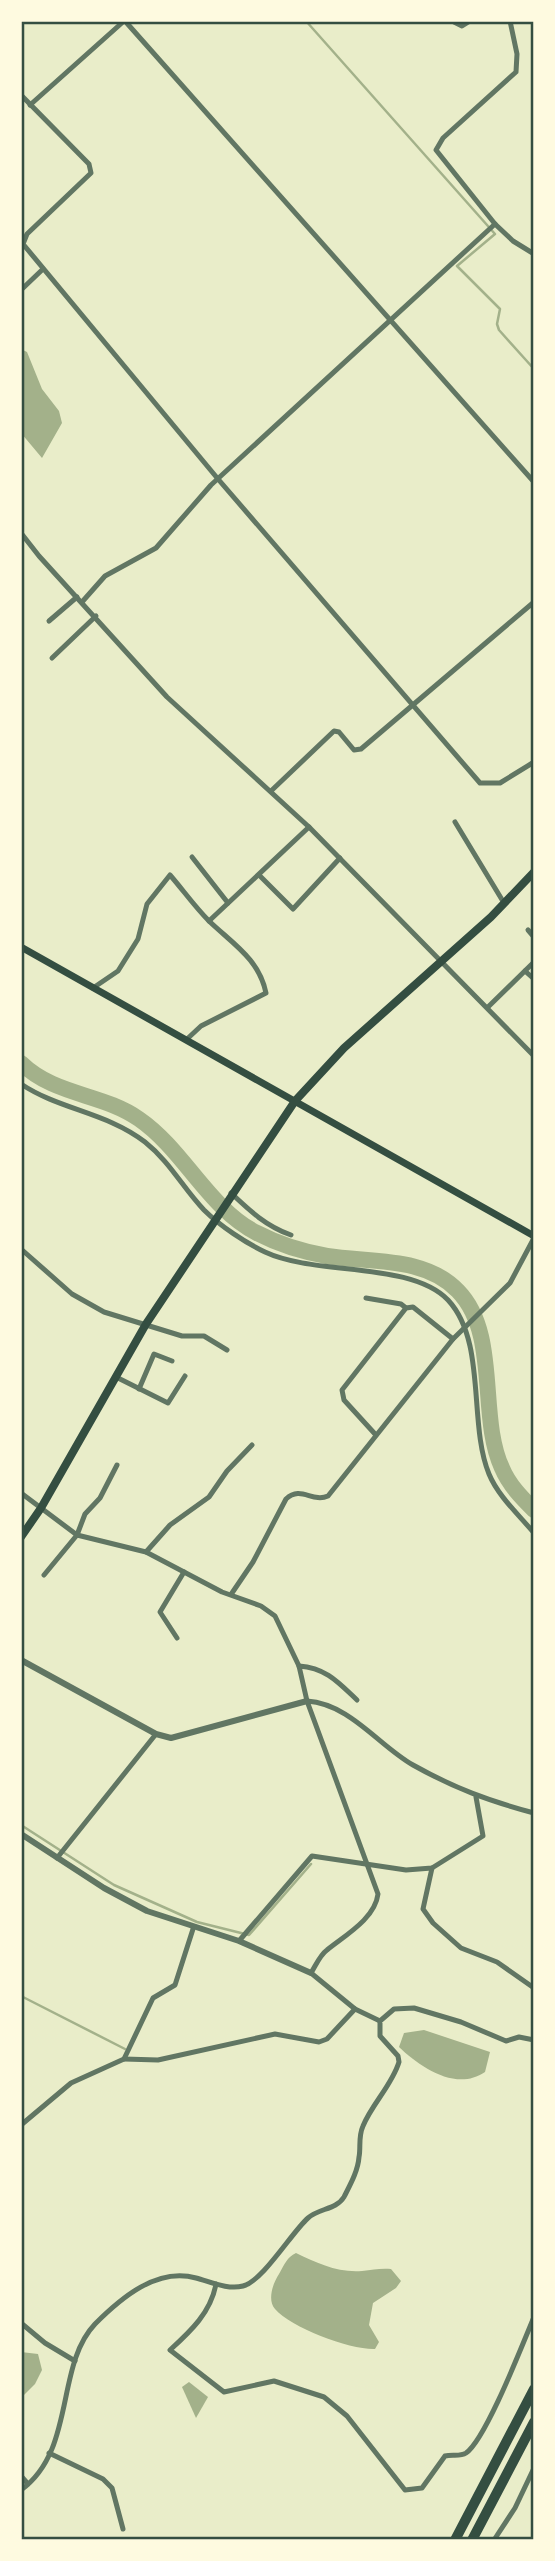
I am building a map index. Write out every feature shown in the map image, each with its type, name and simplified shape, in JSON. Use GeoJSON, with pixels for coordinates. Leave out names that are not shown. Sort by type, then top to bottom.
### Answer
{"type":"FeatureCollection","features":[{"type":"Feature","properties":{"kind":"highway"},"geometry":{"type":"LineString","coordinates":[[456,2540],[534,2389]]}},
{"type":"Feature","properties":{"kind":"highway"},"geometry":{"type":"LineString","coordinates":[[472,2540],[534,2421]]}},
{"type":"Feature","properties":{"kind":"main road"},"geometry":{"type":"LineString","coordinates":[[21,1537],[41,1508],[146,1324],[214,1218],[295,1101],[344,1048],[442,962],[534,872]]}},
{"type":"Feature","properties":{"kind":"main road"},"geometry":{"type":"LineString","coordinates":[[21,947],[534,1237]]}},
{"type":"Feature","properties":{"kind":"street"},"geometry":{"type":"LineString","coordinates":[[30,105],[124,21],[534,482]]}},
{"type":"Feature","properties":{"kind":"street"},"geometry":{"type":"LineString","coordinates":[[452,21],[462,26],[470,21]]}},
{"type":"Feature","properties":{"kind":"street"},"geometry":{"type":"LineString","coordinates":[[510,21],[517,54],[516,72],[443,138],[436,150],[495,223],[534,254]]}},
{"type":"Feature","properties":{"kind":"street"},"geometry":{"type":"LineString","coordinates":[[21,95],[91,168],[89,177],[23,239],[23,244],[218,479],[480,783],[500,782],[534,762]]}},
{"type":"Feature","properties":{"kind":"street"},"geometry":{"type":"LineString","coordinates":[[49,621],[79,600],[105,576],[156,548],[218,479],[495,223]]}},
{"type":"Feature","properties":{"kind":"street"},"geometry":{"type":"LineString","coordinates":[[21,290],[43,269]]}},
{"type":"Feature","properties":{"kind":"street"},"geometry":{"type":"LineString","coordinates":[[21,533],[167,697],[216,745],[309,827],[534,1055]]}},
{"type":"Feature","properties":{"kind":"street"},"geometry":{"type":"LineString","coordinates":[[271,791],[334,731],[339,732],[354,750],[361,750],[534,602]]}},
{"type":"Feature","properties":{"kind":"street"},"geometry":{"type":"LineString","coordinates":[[52,658],[96,617]]}},
{"type":"Feature","properties":{"kind":"street"},"geometry":{"type":"LineString","coordinates":[[455,822],[504,903]]}},
{"type":"Feature","properties":{"kind":"street"},"geometry":{"type":"LineString","coordinates":[[209,920],[260,876],[309,827]]}},
{"type":"Feature","properties":{"kind":"street"},"geometry":{"type":"LineString","coordinates":[[191,856],[228,903]]}},
{"type":"Feature","properties":{"kind":"street"},"geometry":{"type":"LineString","coordinates":[[260,876],[293,909],[340,858]]}},
{"type":"Feature","properties":{"kind":"street"},"geometry":{"type":"LineString","coordinates":[[93,988],[118,971],[138,939],[148,905],[170,875],[209,920],[248,955],[263,978],[266,993],[201,1026],[186,1040]]}},
{"type":"Feature","properties":{"kind":"street"},"geometry":{"type":"LineString","coordinates":[[527,930],[534,937]]}},
{"type":"Feature","properties":{"kind":"street"},"geometry":{"type":"LineString","coordinates":[[488,1007],[534,962]]}},
{"type":"Feature","properties":{"kind":"street"},"geometry":{"type":"LineString","coordinates":[[525,971],[534,979]]}},
{"type":"Feature","properties":{"kind":"street"},"geometry":{"type":"LineString","coordinates":[[21,1084],[36,1094],[109,1119],[144,1142],[168,1162],[214,1218],[266,1253],[337,1269],[422,1282],[449,1302],[464,1328],[489,1475],[534,1533]]}},
{"type":"Feature","properties":{"kind":"street"},"geometry":{"type":"LineString","coordinates":[[231,1193],[258,1219],[291,1235]]}},
{"type":"Feature","properties":{"kind":"street"},"geometry":{"type":"LineString","coordinates":[[232,1593],[253,1562],[286,1499],[293,1493],[301,1492],[319,1499],[328,1496],[453,1339],[510,1283],[534,1237]]}},
{"type":"Feature","properties":{"kind":"street"},"geometry":{"type":"LineString","coordinates":[[21,1250],[72,1294],[104,1312],[181,1336],[204,1336],[227,1350]]}},
{"type":"Feature","properties":{"kind":"street"},"geometry":{"type":"LineString","coordinates":[[366,1298],[406,1308],[413,1307],[453,1339]]}},
{"type":"Feature","properties":{"kind":"street"},"geometry":{"type":"LineString","coordinates":[[375,1434],[344,1400],[342,1390],[406,1308]]}},
{"type":"Feature","properties":{"kind":"street"},"geometry":{"type":"LineString","coordinates":[[139,1389],[154,1354],[172,1360]]}},
{"type":"Feature","properties":{"kind":"street"},"geometry":{"type":"LineString","coordinates":[[116,1377],[168,1403],[185,1376]]}},
{"type":"Feature","properties":{"kind":"street"},"geometry":{"type":"LineString","coordinates":[[146,1552],[170,1525],[209,1497],[227,1471],[252,1445]]}},
{"type":"Feature","properties":{"kind":"street"},"geometry":{"type":"LineString","coordinates":[[44,1575],[77,1535],[85,1514],[100,1498],[117,1465]]}},
{"type":"Feature","properties":{"kind":"street"},"geometry":{"type":"LineString","coordinates":[[21,1493],[77,1535],[146,1552],[275,1616],[299,1666],[307,1701],[366,1861],[377,1899],[349,1935],[326,1950],[311,1973]]}},
{"type":"Feature","properties":{"kind":"street"},"geometry":{"type":"LineString","coordinates":[[177,1638],[160,1612],[184,1572]]}},
{"type":"Feature","properties":{"kind":"street"},"geometry":{"type":"LineString","coordinates":[[21,1660],[156,1734],[171,1738],[307,1701],[317,1702],[350,1717],[410,1763],[477,1797],[534,1813]]}},
{"type":"Feature","properties":{"kind":"street"},"geometry":{"type":"LineString","coordinates":[[299,1666],[316,1668],[333,1677],[357,1700]]}},
{"type":"Feature","properties":{"kind":"street"},"geometry":{"type":"LineString","coordinates":[[57,1858],[156,1734]]}},
{"type":"Feature","properties":{"kind":"street"},"geometry":{"type":"LineString","coordinates":[[239,1941],[312,1856],[366,1861],[407,1870],[432,1868],[483,1836],[477,1797]]}},
{"type":"Feature","properties":{"kind":"street"},"geometry":{"type":"LineString","coordinates":[[21,1834],[147,1912],[193,1929],[239,1941],[311,1973],[355,2009],[380,2021]]}},
{"type":"Feature","properties":{"kind":"street"},"geometry":{"type":"LineString","coordinates":[[432,1868],[423,1909],[433,1923],[461,1948],[497,1962],[534,1988]]}},
{"type":"Feature","properties":{"kind":"street"},"geometry":{"type":"LineString","coordinates":[[124,2059],[153,1998],[175,1985],[193,1929]]}},
{"type":"Feature","properties":{"kind":"street"},"geometry":{"type":"LineString","coordinates":[[21,2490],[41,2471],[49,2453],[66,2405],[75,2361],[82,2341],[93,2326],[146,2284],[183,2275],[237,2287],[248,2284],[309,2218],[343,2199],[356,2171],[363,2125],[399,2062],[398,2056],[380,2036],[380,2021],[394,2008],[414,2008],[460,2022],[506,2041],[519,2037],[534,2040]]}},
{"type":"Feature","properties":{"kind":"street"},"geometry":{"type":"LineString","coordinates":[[21,2125],[71,2083],[124,2059],[158,2060],[275,2034],[319,2042],[327,2039],[355,2009]]}},
{"type":"Feature","properties":{"kind":"street"},"geometry":{"type":"LineString","coordinates":[[216,2284],[214,2297],[203,2316],[170,2350],[224,2392],[283,2382],[336,2404],[405,2490],[422,2488],[429,2483],[445,2456],[461,2455],[472,2446],[506,2386],[534,2317]]}},
{"type":"Feature","properties":{"kind":"street"},"geometry":{"type":"LineString","coordinates":[[21,2323],[45,2343],[75,2361]]}},
{"type":"Feature","properties":{"kind":"street"},"geometry":{"type":"LineString","coordinates":[[49,2453],[103,2479],[112,2488],[123,2529]]}},
{"type":"Feature","properties":{"kind":"street"},"geometry":{"type":"LineString","coordinates":[[494,2540],[515,2508],[534,2468]]}},
{"type":"Feature","properties":{"kind":"street"},"geometry":{"type":"LineString","coordinates":[[21,2476],[28,2484]]}},
{"type":"Feature","properties":{"kind":"street"},"geometry":{"type":"LineString","coordinates":[[507,2506],[515,2508]]}},
{"type":"Feature","properties":{"kind":"shaded area"},"geometry":{"type":"Polygon","coordinates":[[[21,349],[27,352],[42,389],[59,411],[62,423],[42,458],[21,433],[21,349]]]}},
{"type":"Feature","properties":{"kind":"shaded area"},"geometry":{"type":"Polygon","coordinates":[[[424,2030],[490,2052],[485,2072],[474,2077],[451,2078],[417,2062],[399,2047],[404,2033],[424,2030]]]}},
{"type":"Feature","properties":{"kind":"shaded area"},"geometry":{"type":"Polygon","coordinates":[[[296,2253],[336,2269],[391,2269],[401,2281],[396,2288],[373,2303],[369,2325],[379,2342],[375,2349],[352,2346],[307,2330],[275,2309],[271,2296],[275,2282],[286,2262],[296,2253]]]}},
{"type":"Feature","properties":{"kind":"shaded area"},"geometry":{"type":"Polygon","coordinates":[[[21,2352],[38,2354],[42,2370],[35,2384],[21,2398],[21,2352]]]}},
{"type":"Feature","properties":{"kind":"shaded area"},"geometry":{"type":"Polygon","coordinates":[[[189,2382],[208,2397],[196,2418],[182,2387],[189,2382]]]}},
{"type":"Feature","properties":{"kind":"waterway"},"geometry":{"type":"LineString","coordinates":[[306,21],[495,234],[457,266],[500,309],[497,324],[499,330],[534,369]]}},
{"type":"Feature","properties":{"kind":"waterway"},"geometry":{"type":"LineString","coordinates":[[21,1063],[49,1082],[125,1110],[139,1119],[170,1146],[224,1209],[257,1233],[282,1244],[318,1254],[413,1266],[445,1280],[458,1291],[471,1309],[479,1330],[495,1448],[512,1486],[534,1510]]}},
{"type":"Feature","properties":{"kind":"waterway"},"geometry":{"type":"LineString","coordinates":[[21,1825],[114,1885],[197,1922],[249,1935],[311,1864]]}},
{"type":"Feature","properties":{"kind":"waterway"},"geometry":{"type":"LineString","coordinates":[[21,1996],[125,2049]]}}]}
